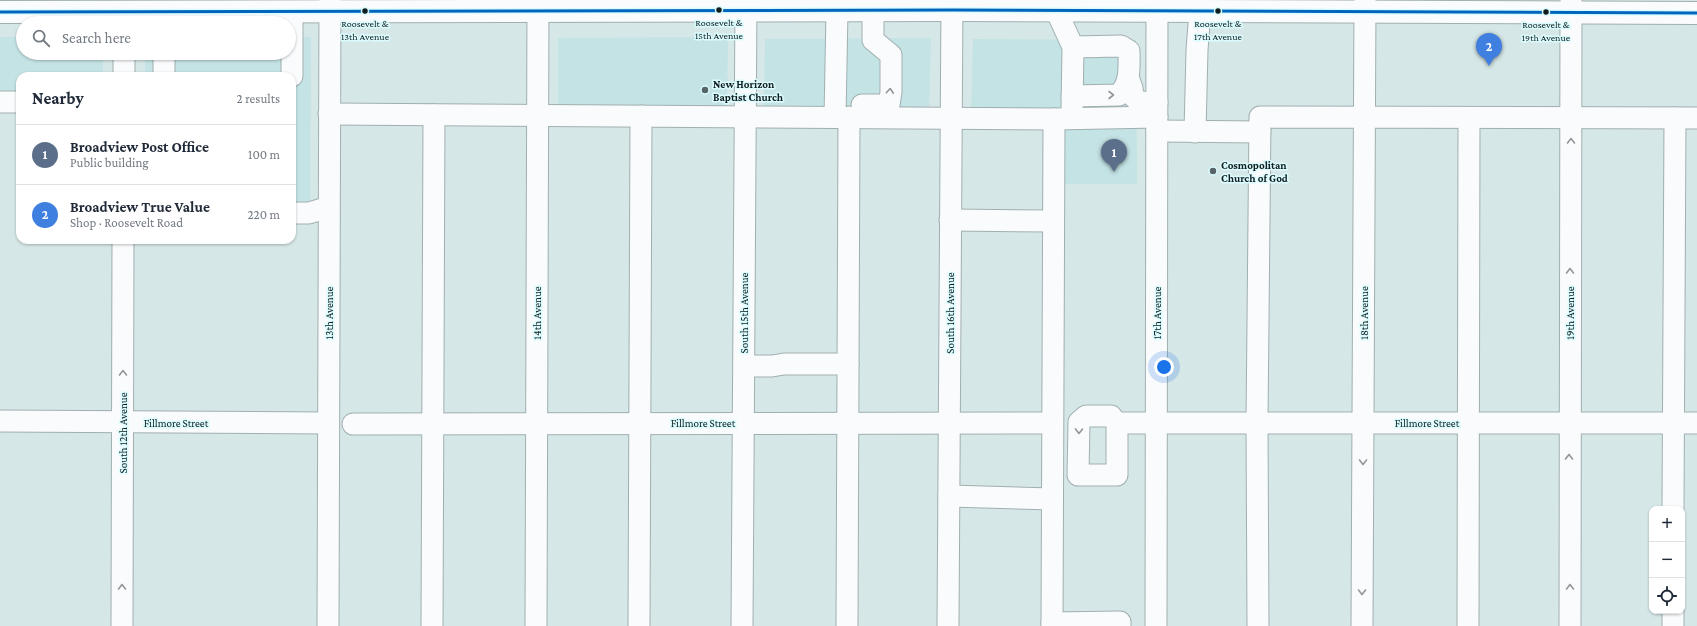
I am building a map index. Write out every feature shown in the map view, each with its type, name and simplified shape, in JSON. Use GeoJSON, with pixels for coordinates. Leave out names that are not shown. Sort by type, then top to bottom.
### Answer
{"type":"FeatureCollection","features":[{"type":"Feature","properties":{"kind":"main road"},"geometry":{"type":"LineString","coordinates":[[207,16],[292,12],[330,6],[746,6],[837,11],[873,11],[918,5],[1062,7],[1157,5],[1200,11],[1365,6],[1663,6],[1696,9]]}},
{"type":"Feature","properties":{"kind":"main road"},"geometry":{"type":"LineString","coordinates":[[0,12],[67,6],[152,16]]}},
{"type":"Feature","properties":{"kind":"street","name":"South 16th Avenue"},"geometry":{"type":"LineString","coordinates":[[948,626],[952,5]]}},
{"type":"Feature","properties":{"kind":"street","name":"17th Avenue"},"geometry":{"type":"LineString","coordinates":[[1156,626],[1157,5]]}},
{"type":"Feature","properties":{"kind":"street","name":"13th Avenue"},"geometry":{"type":"LineString","coordinates":[[328,626],[330,6]]}},
{"type":"Feature","properties":{"kind":"street","name":"14th Avenue"},"geometry":{"type":"LineString","coordinates":[[536,626],[538,6]]}},
{"type":"Feature","properties":{"kind":"street","name":"South 15th Avenue"},"geometry":{"type":"LineString","coordinates":[[742,626],[744,117],[746,6]]}},
{"type":"Feature","properties":{"kind":"street","name":"18th Avenue"},"geometry":{"type":"LineString","coordinates":[[1362,626],[1365,6]]}},
{"type":"Feature","properties":{"kind":"street","name":"19th Avenue"},"geometry":{"type":"LineString","coordinates":[[1570,626],[1569,423],[1571,6]]}},
{"type":"Feature","properties":{"kind":"street"},"geometry":{"type":"LineString","coordinates":[[1062,7],[1073,47],[1072,96],[1063,118],[1053,221],[1052,625],[1120,622],[1120,626]]}},
{"type":"Feature","properties":{"kind":"street"},"geometry":{"type":"LineString","coordinates":[[837,11],[848,364],[847,626]]}},
{"type":"Feature","properties":{"kind":"street"},"geometry":{"type":"LineString","coordinates":[[840,113],[889,105],[891,92],[891,55],[873,40],[873,11]]}},
{"type":"Feature","properties":{"kind":"street"},"geometry":{"type":"LineString","coordinates":[[1195,132],[1197,50],[1200,11]]}},
{"type":"Feature","properties":{"kind":"street"},"geometry":{"type":"LineString","coordinates":[[292,12],[292,16]]}},
{"type":"Feature","properties":{"kind":"street"},"geometry":{"type":"LineString","coordinates":[[1073,47],[1121,46],[1129,51],[1129,80],[1133,96],[1157,117],[1195,132],[1260,132]]}},
{"type":"Feature","properties":{"kind":"street"},"geometry":{"type":"LineString","coordinates":[[124,60],[124,72]]}},
{"type":"Feature","properties":{"kind":"street"},"geometry":{"type":"LineString","coordinates":[[164,60],[164,72]]}},
{"type":"Feature","properties":{"kind":"street"},"geometry":{"type":"LineString","coordinates":[[291,60],[292,72]]}},
{"type":"Feature","properties":{"kind":"street"},"geometry":{"type":"LineString","coordinates":[[1072,96],[1119,95],[1124,90],[1129,80]]}},
{"type":"Feature","properties":{"kind":"street"},"geometry":{"type":"LineString","coordinates":[[0,102],[16,102]]}},
{"type":"Feature","properties":{"kind":"street"},"geometry":{"type":"LineString","coordinates":[[329,114],[744,117],[840,113],[951,118],[1157,117]]}},
{"type":"Feature","properties":{"kind":"street"},"geometry":{"type":"LineString","coordinates":[[432,626],[434,114]]}},
{"type":"Feature","properties":{"kind":"street"},"geometry":{"type":"LineString","coordinates":[[639,626],[641,116]]}},
{"type":"Feature","properties":{"kind":"street"},"geometry":{"type":"LineString","coordinates":[[1258,626],[1257,423],[1260,117],[1697,118]]}},
{"type":"Feature","properties":{"kind":"street"},"geometry":{"type":"LineString","coordinates":[[1468,626],[1469,118]]}},
{"type":"Feature","properties":{"kind":"street"},"geometry":{"type":"LineString","coordinates":[[1673,506],[1675,118]]}},
{"type":"Feature","properties":{"kind":"street"},"geometry":{"type":"LineString","coordinates":[[296,213],[309,213],[329,207]]}},
{"type":"Feature","properties":{"kind":"street"},"geometry":{"type":"LineString","coordinates":[[950,220],[1053,221]]}},
{"type":"Feature","properties":{"kind":"street","name":"South 12th Avenue"},"geometry":{"type":"LineString","coordinates":[[122,626],[124,244]]}},
{"type":"Feature","properties":{"kind":"street"},"geometry":{"type":"LineString","coordinates":[[744,366],[772,366],[784,364],[848,364]]}},
{"type":"Feature","properties":{"kind":"street","name":"Fillmore Street"},"geometry":{"type":"LineString","coordinates":[[0,421],[328,423]]}},
{"type":"Feature","properties":{"kind":"street","name":"Fillmore Street"},"geometry":{"type":"LineString","coordinates":[[353,424],[1052,423]]}},
{"type":"Feature","properties":{"kind":"street","name":"Fillmore Street"},"geometry":{"type":"LineString","coordinates":[[1117,423],[1697,423]]}},
{"type":"Feature","properties":{"kind":"street"},"geometry":{"type":"LineString","coordinates":[[949,496],[1052,499]]}},
{"type":"Feature","properties":{"kind":"street"},"geometry":{"type":"LineString","coordinates":[[1673,614],[1673,626]]}},
{"type":"Feature","properties":{"kind":"shaded area"},"geometry":{"type":"Polygon","coordinates":[[[0,37],[16,37],[16,60],[103,60],[103,72],[16,72],[16,96],[0,96],[0,37]]]}},
{"type":"Feature","properties":{"kind":"shaded area"},"geometry":{"type":"Polygon","coordinates":[[[296,37],[311,37],[310,221],[296,221],[296,72],[145,72],[145,60],[296,60],[296,37]]]}},
{"type":"Feature","properties":{"kind":"shaded area"},"geometry":{"type":"Polygon","coordinates":[[[728,37],[727,111],[558,112],[558,38],[728,37]]]}},
{"type":"Feature","properties":{"kind":"shaded area"},"geometry":{"type":"Polygon","coordinates":[[[931,38],[929,112],[764,111],[765,39],[931,38]]]}},
{"type":"Feature","properties":{"kind":"shaded area"},"geometry":{"type":"Polygon","coordinates":[[[973,39],[1136,40],[1137,184],[1060,184],[1059,113],[971,113],[973,39]]]}},
{"type":"Feature","properties":{"kind":"transit line"},"geometry":{"type":"LineString","coordinates":[[0,12],[952,10],[1697,13]]}},
{"type":"Feature","properties":{"kind":"place","name":"Roosevelt & 15th Avenue"},"geometry":{"type":"Point","coordinates":[719,10]}},
{"type":"Feature","properties":{"kind":"place","name":"Roosevelt & 13th Avenue"},"geometry":{"type":"Point","coordinates":[365,11]}},
{"type":"Feature","properties":{"kind":"place","name":"Roosevelt & 17th Avenue"},"geometry":{"type":"Point","coordinates":[1218,11]}},
{"type":"Feature","properties":{"kind":"place","name":"Roosevelt & 19th Avenue"},"geometry":{"type":"Point","coordinates":[1546,12]}},
{"type":"Feature","properties":{"kind":"place","name":"Broadview True Value"},"geometry":{"type":"Point","coordinates":[1489,66]}},
{"type":"Feature","properties":{"kind":"place","name":"New Horizon Baptist Church"},"geometry":{"type":"Point","coordinates":[705,90]}},
{"type":"Feature","properties":{"kind":"place","name":"Cosmopolitan Church of God"},"geometry":{"type":"Point","coordinates":[1213,171]}},
{"type":"Feature","properties":{"kind":"place","name":"Broadview Post Office"},"geometry":{"type":"Point","coordinates":[1114,172]}}]}
